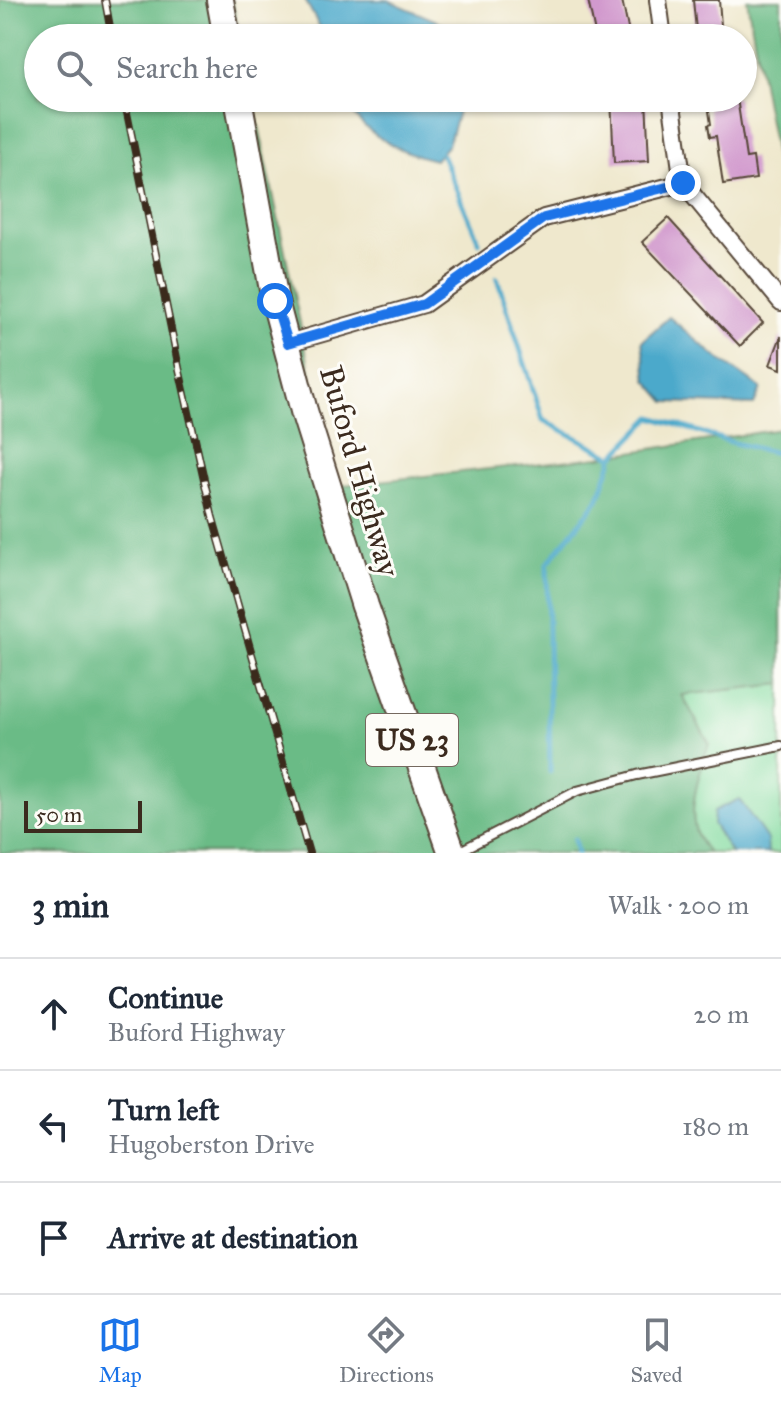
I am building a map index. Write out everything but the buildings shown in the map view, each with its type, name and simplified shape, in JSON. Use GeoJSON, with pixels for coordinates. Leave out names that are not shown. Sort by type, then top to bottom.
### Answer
{"type":"FeatureCollection","features":[{"type":"Feature","properties":{"kind":"main road"},"geometry":{"type":"LineString","coordinates":[[220,0],[224,24]]}},
{"type":"Feature","properties":{"kind":"main road","name":"Buford Highway"},"geometry":{"type":"LineString","coordinates":[[241,112],[275,301],[304,411],[365,606],[454,853]]}},
{"type":"Feature","properties":{"kind":"street"},"geometry":{"type":"LineString","coordinates":[[658,0],[661,24]]}},
{"type":"Feature","properties":{"kind":"street"},"geometry":{"type":"LineString","coordinates":[[673,112],[683,183],[781,302]]}},
{"type":"Feature","properties":{"kind":"street"},"geometry":{"type":"LineString","coordinates":[[288,343],[424,304],[544,218],[683,183]]}},
{"type":"Feature","properties":{"kind":"lane"},"geometry":{"type":"LineString","coordinates":[[454,853],[577,791],[637,775],[781,746]]}},
{"type":"Feature","properties":{"kind":"green space"},"geometry":{"type":"Polygon","coordinates":[[[0,0],[232,0],[237,24],[24,24],[24,112],[256,112],[334,486],[599,457],[781,429],[781,684],[682,695],[709,743],[697,785],[693,814],[700,841],[709,853],[0,853],[0,0]]]}},
{"type":"Feature","properties":{"kind":"green space"},"geometry":{"type":"Polygon","coordinates":[[[747,0],[781,0],[781,188],[757,55],[757,24],[751,24],[747,0]]]}},
{"type":"Feature","properties":{"kind":"green space"},"geometry":{"type":"Polygon","coordinates":[[[781,684],[781,853],[709,853],[700,841],[693,814],[697,785],[709,743],[681,695],[781,684]]]}},
{"type":"Feature","properties":{"kind":"water"},"geometry":{"type":"Polygon","coordinates":[[[305,0],[388,0],[444,24],[318,24],[305,0]]]}},
{"type":"Feature","properties":{"kind":"water"},"geometry":{"type":"Polygon","coordinates":[[[353,112],[458,112],[448,145],[435,160],[394,146],[353,112]]]}},
{"type":"Feature","properties":{"kind":"water"},"geometry":{"type":"Polygon","coordinates":[[[669,317],[715,356],[761,388],[754,405],[666,402],[647,380],[642,341],[669,317]]]}},
{"type":"Feature","properties":{"kind":"water"},"geometry":{"type":"Polygon","coordinates":[[[739,799],[767,839],[768,853],[731,853],[713,824],[714,811],[739,799]]]}},
{"type":"Feature","properties":{"kind":"waterway"},"geometry":{"type":"LineString","coordinates":[[442,155],[479,242]]}},
{"type":"Feature","properties":{"kind":"waterway"},"geometry":{"type":"LineString","coordinates":[[497,278],[543,420],[613,457]]}},
{"type":"Feature","properties":{"kind":"waterway"},"geometry":{"type":"LineString","coordinates":[[550,772],[547,564],[598,500],[613,457],[652,417],[781,454]]}},
{"type":"Feature","properties":{"kind":"waterway"},"geometry":{"type":"LineString","coordinates":[[574,839],[577,853]]}},
{"type":"Feature","properties":{"kind":"railway"},"geometry":{"type":"LineString","coordinates":[[105,0],[109,24]]}},
{"type":"Feature","properties":{"kind":"railway"},"geometry":{"type":"LineString","coordinates":[[127,112],[212,515],[309,853]]}},
{"type":"Feature","properties":{"kind":"route"},"geometry":{"type":"LineString","coordinates":[[275,301],[288,343],[424,304],[544,218],[683,183]]}}]}
